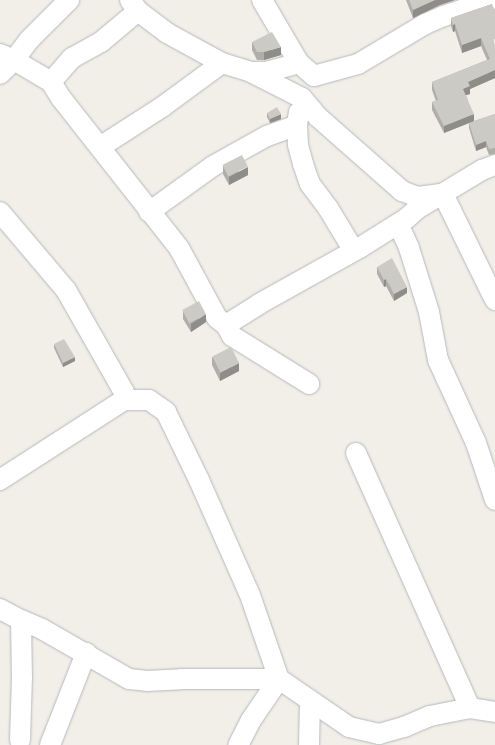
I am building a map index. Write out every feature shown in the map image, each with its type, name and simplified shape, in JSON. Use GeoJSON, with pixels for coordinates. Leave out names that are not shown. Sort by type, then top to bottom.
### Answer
{"type":"FeatureCollection","features":[{"type":"Feature","properties":{"kind":"street"},"geometry":{"type":"LineString","coordinates":[[0,74],[7,57],[29,40],[69,0]]}},
{"type":"Feature","properties":{"kind":"street"},"geometry":{"type":"LineString","coordinates":[[262,0],[299,63],[314,76],[358,64],[435,20],[490,0]]}},
{"type":"Feature","properties":{"kind":"street"},"geometry":{"type":"LineString","coordinates":[[51,82],[72,58],[101,42],[134,6],[167,33],[222,63],[251,72],[302,98],[323,122],[402,191],[418,197],[443,194]]}},
{"type":"Feature","properties":{"kind":"street"},"geometry":{"type":"LineString","coordinates":[[7,57],[51,82],[61,98],[179,248],[217,318],[226,325],[232,336],[309,384]]}},
{"type":"Feature","properties":{"kind":"street"},"geometry":{"type":"LineString","coordinates":[[100,147],[162,107],[222,63]]}},
{"type":"Feature","properties":{"kind":"street"},"geometry":{"type":"LineString","coordinates":[[251,72],[266,72],[299,63]]}},
{"type":"Feature","properties":{"kind":"street"},"geometry":{"type":"LineString","coordinates":[[302,98],[297,125],[298,146],[303,164],[310,184],[328,208],[354,251]]}},
{"type":"Feature","properties":{"kind":"street"},"geometry":{"type":"LineString","coordinates":[[150,212],[213,166],[267,136],[297,125]]}},
{"type":"Feature","properties":{"kind":"street"},"geometry":{"type":"LineString","coordinates":[[226,325],[259,304],[354,251],[398,224],[417,209],[482,170],[495,165]]}},
{"type":"Feature","properties":{"kind":"street"},"geometry":{"type":"LineString","coordinates":[[443,194],[493,288]]}},
{"type":"Feature","properties":{"kind":"street"},"geometry":{"type":"LineString","coordinates":[[0,212],[66,290],[124,392],[124,400]]}},
{"type":"Feature","properties":{"kind":"street"},"geometry":{"type":"LineString","coordinates":[[398,224],[409,248],[429,312],[438,360],[476,443],[495,500]]}},
{"type":"Feature","properties":{"kind":"street"},"geometry":{"type":"LineString","coordinates":[[0,480],[124,400],[149,400],[166,412],[199,480],[250,595],[279,679],[310,702],[349,727],[379,734],[404,727],[430,716],[470,708],[495,712]]}},
{"type":"Feature","properties":{"kind":"street"},"geometry":{"type":"LineString","coordinates":[[356,453],[470,708]]}},
{"type":"Feature","properties":{"kind":"street"},"geometry":{"type":"LineString","coordinates":[[0,609],[21,620],[42,628],[129,679],[147,681],[181,679],[279,679]]}},
{"type":"Feature","properties":{"kind":"street"},"geometry":{"type":"LineString","coordinates":[[20,740],[22,678],[21,620]]}},
{"type":"Feature","properties":{"kind":"street"},"geometry":{"type":"LineString","coordinates":[[50,745],[86,653]]}},
{"type":"Feature","properties":{"kind":"street"},"geometry":{"type":"LineString","coordinates":[[238,745],[251,720],[279,679]]}},
{"type":"Feature","properties":{"kind":"street"},"geometry":{"type":"LineString","coordinates":[[309,745],[310,702]]}},
{"type":"Feature","properties":{"kind":"building"},"geometry":{"type":"Polygon","coordinates":[[[409,0],[435,0],[413,10],[409,0]]]}},
{"type":"Feature","properties":{"kind":"building"},"geometry":{"type":"Polygon","coordinates":[[[492,4],[495,11],[495,39],[493,40],[495,45],[495,70],[468,82],[470,86],[463,89],[474,114],[444,126],[432,102],[438,100],[432,82],[490,59],[481,38],[462,45],[455,24],[453,25],[451,18],[492,4]]]}},
{"type":"Feature","properties":{"kind":"building"},"geometry":{"type":"Polygon","coordinates":[[[272,32],[281,47],[264,52],[257,52],[252,42],[272,32]]]}},
{"type":"Feature","properties":{"kind":"building"},"geometry":{"type":"Polygon","coordinates":[[[277,107],[281,114],[270,119],[267,113],[277,107]]]}},
{"type":"Feature","properties":{"kind":"building"},"geometry":{"type":"Polygon","coordinates":[[[495,114],[495,148],[489,149],[486,141],[476,145],[469,123],[495,114]]]}},
{"type":"Feature","properties":{"kind":"building"},"geometry":{"type":"Polygon","coordinates":[[[242,155],[248,167],[228,177],[222,165],[242,155]]]}},
{"type":"Feature","properties":{"kind":"building"},"geometry":{"type":"Polygon","coordinates":[[[392,258],[407,287],[394,294],[386,279],[384,280],[377,267],[392,258]]]}},
{"type":"Feature","properties":{"kind":"building"},"geometry":{"type":"Polygon","coordinates":[[[199,301],[206,314],[189,323],[182,310],[199,301]]]}},
{"type":"Feature","properties":{"kind":"building"},"geometry":{"type":"Polygon","coordinates":[[[64,339],[75,357],[63,363],[54,344],[64,339]]]}},
{"type":"Feature","properties":{"kind":"building"},"geometry":{"type":"Polygon","coordinates":[[[231,347],[239,363],[220,373],[212,357],[231,347]]]}}]}
